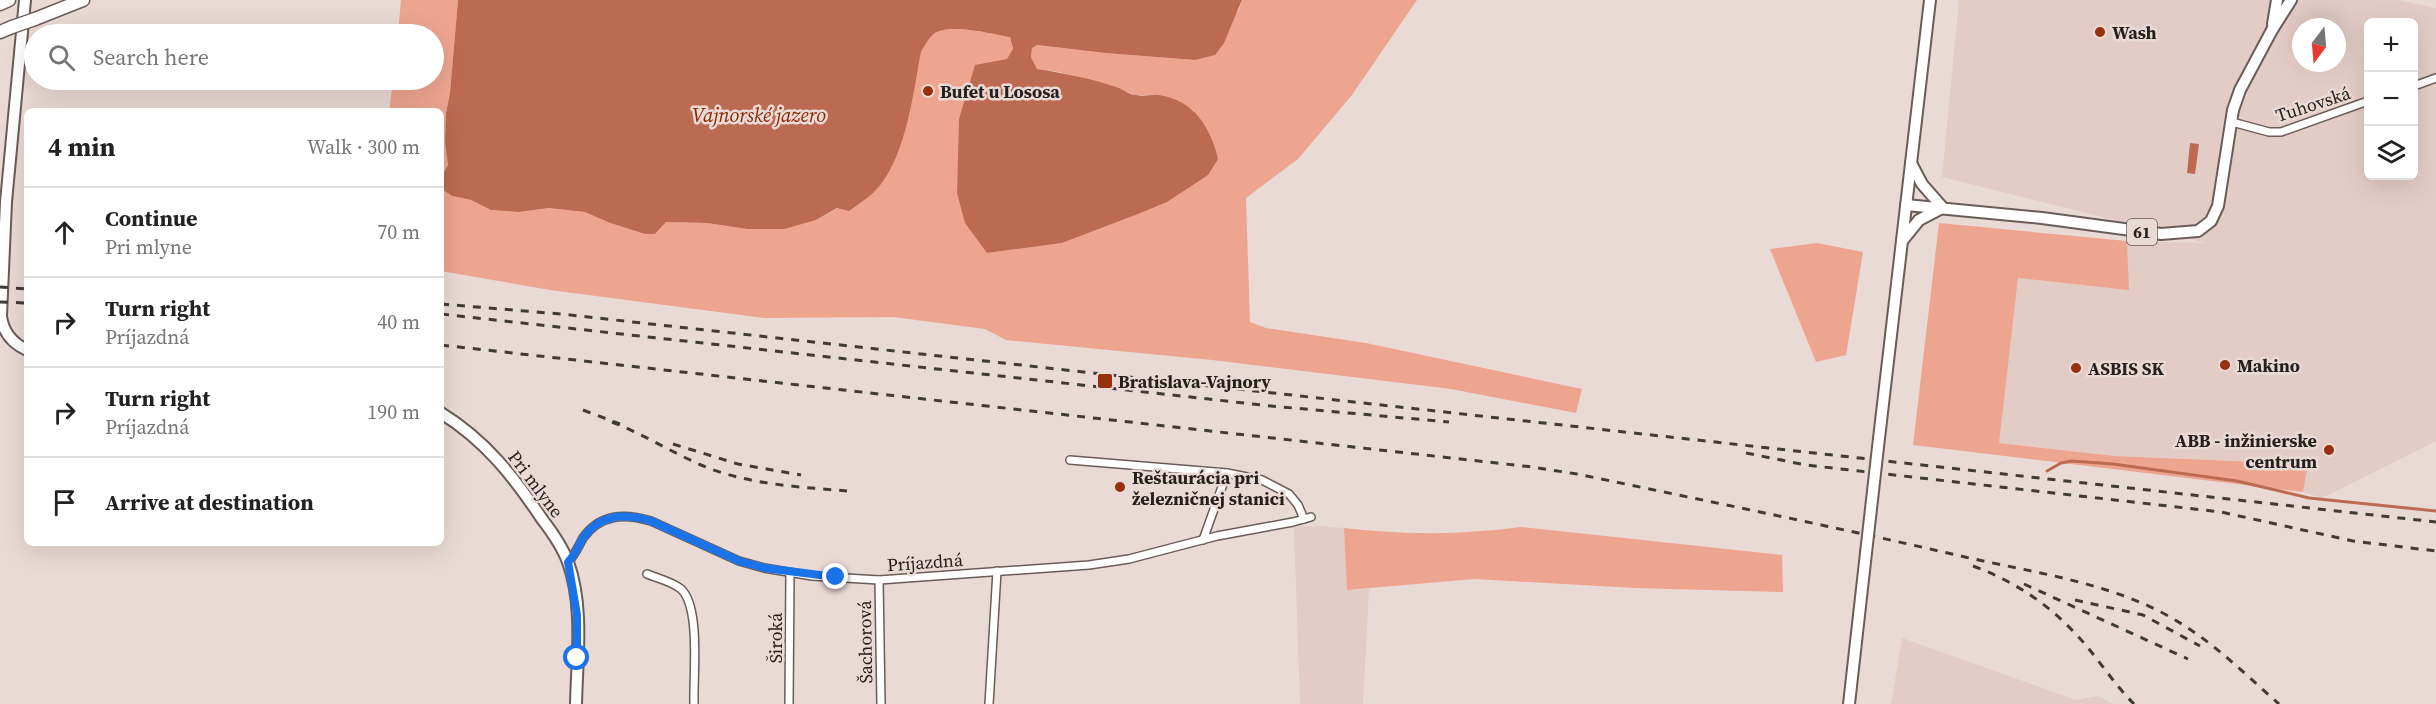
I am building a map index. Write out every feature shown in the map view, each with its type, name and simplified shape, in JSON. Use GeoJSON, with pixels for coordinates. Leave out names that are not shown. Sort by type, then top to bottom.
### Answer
{"type":"FeatureCollection","features":[{"type":"Feature","properties":{"kind":"highway"},"geometry":{"type":"LineString","coordinates":[[0,4],[9,0]]}},
{"type":"Feature","properties":{"kind":"highway"},"geometry":{"type":"LineString","coordinates":[[6,29],[83,0]]}},
{"type":"Feature","properties":{"kind":"main road"},"geometry":{"type":"LineString","coordinates":[[24,348],[9,337],[1,316],[6,202],[25,0]]}},
{"type":"Feature","properties":{"kind":"main road"},"geometry":{"type":"LineString","coordinates":[[1849,704],[1930,0]]}},
{"type":"Feature","properties":{"kind":"main road","name":"61"},"geometry":{"type":"LineString","coordinates":[[2272,30],[2277,0]]}},
{"type":"Feature","properties":{"kind":"main road","name":"61"},"geometry":{"type":"LineString","coordinates":[[1906,205],[2042,218],[2161,234],[2198,231],[2208,224],[2218,206],[2233,110],[2240,90],[2291,0]]}},
{"type":"Feature","properties":{"kind":"main road"},"geometry":{"type":"LineString","coordinates":[[1902,241],[1918,220],[1943,208],[1922,184],[1911,162]]}},
{"type":"Feature","properties":{"kind":"main road","name":"Pri mlyne"},"geometry":{"type":"LineString","coordinates":[[444,415],[468,431],[507,469],[558,542],[568,562],[577,615],[576,704]]}},
{"type":"Feature","properties":{"kind":"street"},"geometry":{"type":"LineString","coordinates":[[2418,85],[2436,78]]}},
{"type":"Feature","properties":{"kind":"street","name":"Tuhovská"},"geometry":{"type":"LineString","coordinates":[[2232,122],[2269,132],[2281,132],[2364,102]]}},
{"type":"Feature","properties":{"kind":"street"},"geometry":{"type":"LineString","coordinates":[[1070,460],[1227,473],[1203,540]]}},
{"type":"Feature","properties":{"kind":"street","name":"Príjazdná"},"geometry":{"type":"LineString","coordinates":[[568,562],[592,526],[602,520],[627,516],[651,521],[739,561],[790,573],[879,580],[1089,565],[1130,559],[1203,540],[1307,518],[1298,505],[1278,487],[1262,480],[1227,473]]}},
{"type":"Feature","properties":{"kind":"street"},"geometry":{"type":"LineString","coordinates":[[989,704],[997,571]]}},
{"type":"Feature","properties":{"kind":"street","name":"Široká"},"geometry":{"type":"LineString","coordinates":[[789,704],[790,573]]}},
{"type":"Feature","properties":{"kind":"street"},"geometry":{"type":"LineString","coordinates":[[647,574],[681,589],[689,602],[693,624],[694,704]]}},
{"type":"Feature","properties":{"kind":"street","name":"Šachorová"},"geometry":{"type":"LineString","coordinates":[[879,580],[881,704]]}},
{"type":"Feature","properties":{"kind":"shaded area"},"geometry":{"type":"Polygon","coordinates":[[[401,0],[458,0],[450,93],[446,113],[445,143],[448,165],[444,172],[444,108],[389,108],[392,90],[444,90],[444,24],[399,24],[401,0]]]}},
{"type":"Feature","properties":{"kind":"shaded area"},"geometry":{"type":"Polygon","coordinates":[[[1242,0],[1417,0],[1352,95],[1298,159],[1246,198],[1250,322],[1266,328],[1366,343],[1582,389],[1576,413],[1451,389],[1212,360],[1006,340],[985,329],[893,317],[764,318],[550,290],[444,272],[444,189],[452,196],[471,200],[491,210],[519,212],[549,208],[586,212],[610,223],[645,234],[655,234],[666,222],[707,223],[747,229],[816,220],[838,208],[906,123],[921,52],[935,33],[951,29],[972,30],[1010,37],[1013,49],[958,171],[957,193],[987,253],[1062,243],[1133,216],[1208,175],[1194,111],[1175,99],[1158,95],[1135,95],[1059,72],[1037,69],[1031,57],[1032,48],[1036,45],[1195,60],[1239,10],[1242,0]]]}},
{"type":"Feature","properties":{"kind":"shaded area"},"geometry":{"type":"Polygon","coordinates":[[[1959,0],[2398,0],[2436,8],[2436,441],[2322,498],[2303,492],[2307,464],[2114,456],[1998,443],[2018,278],[2128,289],[2127,241],[2206,243],[1942,177],[1959,0]]]}},
{"type":"Feature","properties":{"kind":"shaded area"},"geometry":{"type":"Polygon","coordinates":[[[1939,223],[2127,241],[2129,290],[2018,278],[1999,443],[2114,456],[2308,464],[2303,492],[1913,445],[1939,223]]]}},
{"type":"Feature","properties":{"kind":"shaded area"},"geometry":{"type":"Polygon","coordinates":[[[1817,243],[1863,252],[1846,355],[1816,362],[1770,249],[1817,243]]]}},
{"type":"Feature","properties":{"kind":"shaded area"},"geometry":{"type":"Polygon","coordinates":[[[1294,527],[1344,528],[1347,590],[1369,589],[1363,704],[1300,704],[1294,527]]]}},
{"type":"Feature","properties":{"kind":"shaded area"},"geometry":{"type":"Polygon","coordinates":[[[1521,527],[1782,555],[1783,592],[1634,588],[1474,579],[1347,590],[1344,528],[1432,533],[1477,532],[1521,527]]]}},
{"type":"Feature","properties":{"kind":"shaded area"},"geometry":{"type":"Polygon","coordinates":[[[1902,638],[2076,700],[2098,696],[2114,704],[1891,704],[1902,638]]]}},
{"type":"Feature","properties":{"kind":"water","name":"Vajnorské jazero"},"geometry":{"type":"Polygon","coordinates":[[[458,0],[1242,0],[1224,43],[1215,55],[1195,60],[1037,45],[1032,48],[1031,57],[1037,69],[1099,82],[1134,95],[1159,95],[1182,103],[1199,117],[1205,126],[1218,159],[1208,175],[1167,202],[1133,216],[1062,243],[987,253],[965,223],[957,193],[959,119],[975,65],[1007,59],[1013,49],[1010,37],[961,29],[942,30],[935,33],[921,52],[903,138],[890,170],[881,184],[849,211],[837,208],[816,220],[784,229],[747,229],[707,223],[666,222],[655,234],[645,234],[585,212],[549,208],[519,212],[491,210],[471,200],[452,196],[444,190],[444,172],[448,165],[445,143],[446,113],[450,93],[458,0]]]}},
{"type":"Feature","properties":{"kind":"water"},"geometry":{"type":"Polygon","coordinates":[[[2190,143],[2199,144],[2195,174],[2187,173],[2190,143]]]}},
{"type":"Feature","properties":{"kind":"waterway"},"geometry":{"type":"LineString","coordinates":[[2047,471],[2061,463],[2072,461],[2113,464],[2237,481],[2309,498],[2436,511]]}},
{"type":"Feature","properties":{"kind":"railway"},"geometry":{"type":"LineString","coordinates":[[0,287],[24,289]]}},
{"type":"Feature","properties":{"kind":"railway"},"geometry":{"type":"LineString","coordinates":[[0,302],[24,303]]}},
{"type":"Feature","properties":{"kind":"railway"},"geometry":{"type":"LineString","coordinates":[[444,304],[561,314],[2436,522]]}},
{"type":"Feature","properties":{"kind":"railway"},"geometry":{"type":"LineString","coordinates":[[444,314],[1271,406],[1449,422]]}},
{"type":"Feature","properties":{"kind":"railway"},"geometry":{"type":"LineString","coordinates":[[444,345],[1532,467],[1577,474],[2040,573],[2114,592],[2161,612],[2194,632],[2279,704]]}},
{"type":"Feature","properties":{"kind":"railway"},"geometry":{"type":"LineString","coordinates":[[583,410],[620,424]]}},
{"type":"Feature","properties":{"kind":"railway"},"geometry":{"type":"LineString","coordinates":[[612,422],[698,464],[744,479],[778,485],[847,491]]}},
{"type":"Feature","properties":{"kind":"railway"},"geometry":{"type":"LineString","coordinates":[[673,444],[738,464],[801,475]]}},
{"type":"Feature","properties":{"kind":"railway"},"geometry":{"type":"LineString","coordinates":[[1746,453],[1806,465],[2221,512],[2353,541],[2436,551]]}},
{"type":"Feature","properties":{"kind":"railway"},"geometry":{"type":"LineString","coordinates":[[1973,566],[2014,585],[2061,619],[2134,704]]}},
{"type":"Feature","properties":{"kind":"railway"},"geometry":{"type":"LineString","coordinates":[[2024,584],[2188,659]]}},
{"type":"Feature","properties":{"kind":"railway"},"geometry":{"type":"LineString","coordinates":[[2075,600],[2143,615],[2200,646]]}},
{"type":"Feature","properties":{"kind":"place","name":"Wash"},"geometry":{"type":"Point","coordinates":[2100,32]}},
{"type":"Feature","properties":{"kind":"place","name":"Bufet u Lososa"},"geometry":{"type":"Point","coordinates":[928,91]}},
{"type":"Feature","properties":{"kind":"place","name":"Makino"},"geometry":{"type":"Point","coordinates":[2225,365]}},
{"type":"Feature","properties":{"kind":"place","name":"ASBIS SK"},"geometry":{"type":"Point","coordinates":[2076,368]}},
{"type":"Feature","properties":{"kind":"place","name":"Bratislava-Vajnory"},"geometry":{"type":"Point","coordinates":[1105,381]}},
{"type":"Feature","properties":{"kind":"place","name":"ABB - inžinierske centrum"},"geometry":{"type":"Point","coordinates":[2329,450]}},
{"type":"Feature","properties":{"kind":"place","name":"Reštaurácia pri železničnej stanici"},"geometry":{"type":"Point","coordinates":[1120,487]}},
{"type":"Feature","properties":{"kind":"route"},"geometry":{"type":"LineString","coordinates":[[577,658],[577,615],[568,562],[592,526],[614,516],[639,517],[651,521],[712,550],[764,568],[812,576],[836,577]]}}]}
